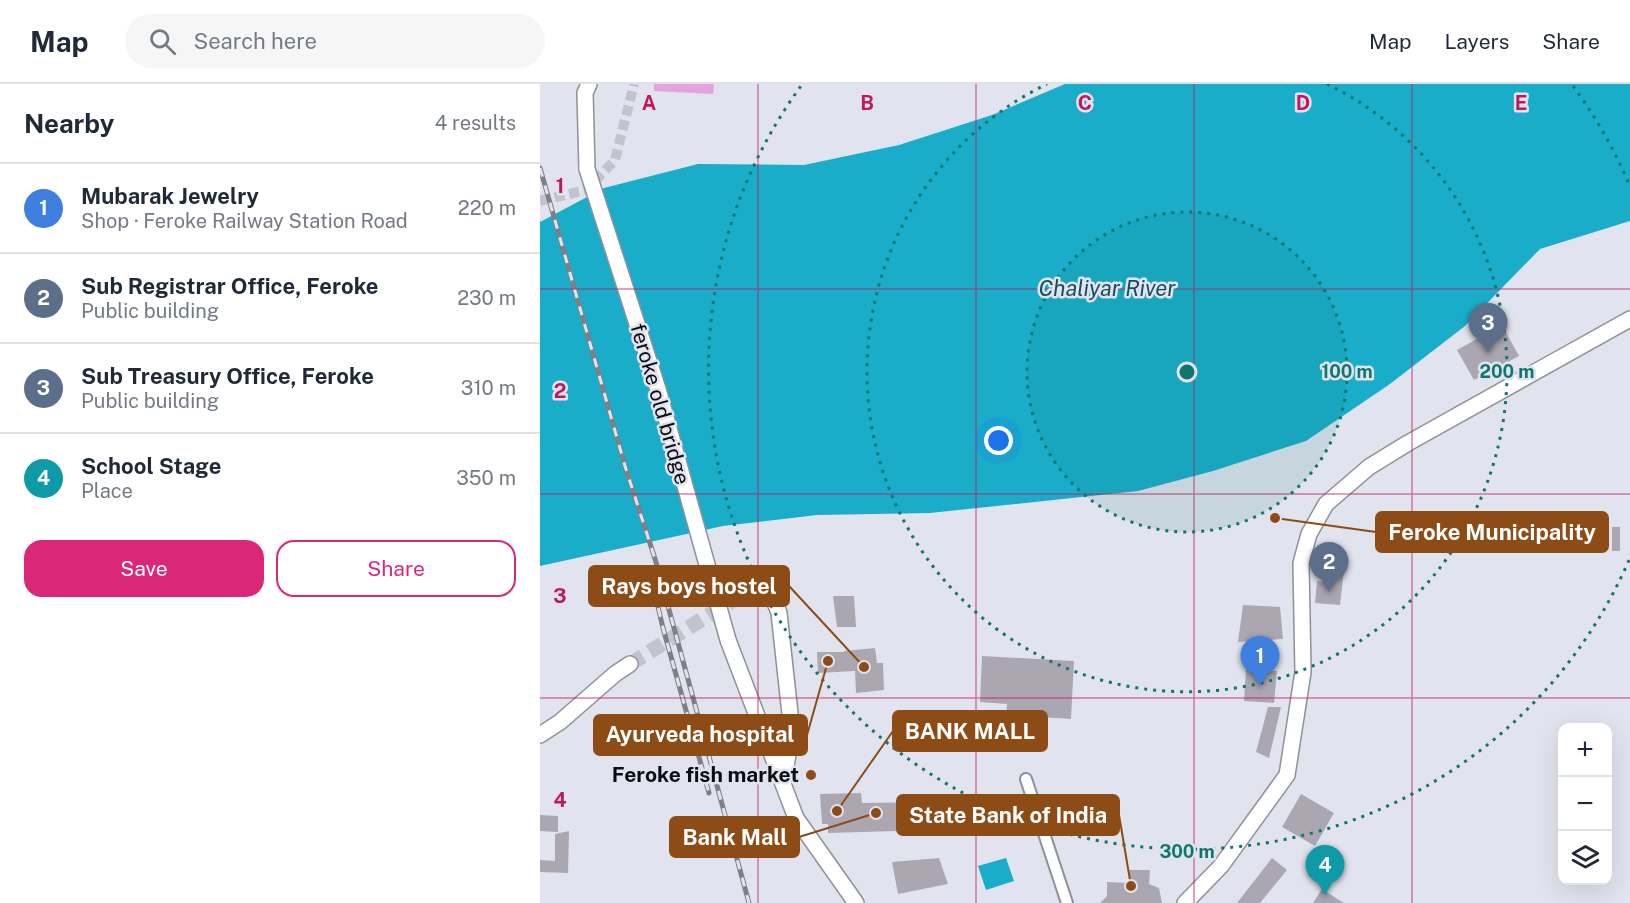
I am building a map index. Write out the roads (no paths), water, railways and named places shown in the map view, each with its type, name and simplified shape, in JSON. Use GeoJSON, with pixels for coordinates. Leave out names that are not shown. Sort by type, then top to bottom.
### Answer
{"type":"FeatureCollection","features":[{"type":"Feature","properties":{"kind":"main road","name":"feroke old bridge"},"geometry":{"type":"LineString","coordinates":[[589,84],[585,93],[586,170],[658,389],[728,639],[796,818],[856,903]]}},
{"type":"Feature","properties":{"kind":"main road"},"geometry":{"type":"LineString","coordinates":[[1185,903],[1221,866],[1287,775],[1303,672],[1301,563],[1309,534],[1326,504],[1369,467],[1408,443],[1630,319]]}},
{"type":"Feature","properties":{"kind":"main road"},"geometry":{"type":"LineString","coordinates":[[738,597],[752,589],[767,593],[776,601],[792,732],[783,783]]}},
{"type":"Feature","properties":{"kind":"main road"},"geometry":{"type":"LineString","coordinates":[[540,735],[560,722],[615,674],[630,664]]}},
{"type":"Feature","properties":{"kind":"street"},"geometry":{"type":"LineString","coordinates":[[1026,779],[1067,903]]}},
{"type":"Feature","properties":{"kind":"water","name":"Chaliyar River"},"geometry":{"type":"Polygon","coordinates":[[[1065,84],[1630,84],[1630,221],[1540,249],[1465,326],[1390,384],[1306,441],[1213,471],[1138,491],[930,513],[817,515],[723,526],[540,566],[540,222],[604,188],[698,164],[804,165],[899,145],[992,115],[1065,84]]]}},
{"type":"Feature","properties":{"kind":"water"},"geometry":{"type":"Polygon","coordinates":[[[1006,858],[1014,881],[986,890],[978,866],[1006,858]]]}},
{"type":"Feature","properties":{"kind":"tunnel"},"geometry":{"type":"LineString","coordinates":[[540,201],[586,190],[615,160],[634,84]]}},
{"type":"Feature","properties":{"kind":"tunnel"},"geometry":{"type":"LineString","coordinates":[[630,664],[738,597]]}},
{"type":"Feature","properties":{"kind":"railway"},"geometry":{"type":"LineString","coordinates":[[540,168],[625,466],[656,562],[749,903]]}},
{"type":"Feature","properties":{"kind":"railway"},"geometry":{"type":"LineString","coordinates":[[650,573],[709,793]]}},
{"type":"Feature","properties":{"kind":"place","name":"Sub Treasury Office, Feroke"},"geometry":{"type":"Point","coordinates":[1488,353]}},
{"type":"Feature","properties":{"kind":"place","name":"Feroke Municipality"},"geometry":{"type":"Point","coordinates":[1275,518]}},
{"type":"Feature","properties":{"kind":"place","name":"Sub Registrar Office, Feroke"},"geometry":{"type":"Point","coordinates":[1329,592]}},
{"type":"Feature","properties":{"kind":"place","name":"Ayurveda hospital"},"geometry":{"type":"Point","coordinates":[828,661]}},
{"type":"Feature","properties":{"kind":"place","name":"Rays boys hostel"},"geometry":{"type":"Point","coordinates":[864,667]}},
{"type":"Feature","properties":{"kind":"place","name":"Mubarak Jewelry"},"geometry":{"type":"Point","coordinates":[1260,686]}},
{"type":"Feature","properties":{"kind":"place","name":"Feroke fish market"},"geometry":{"type":"Point","coordinates":[811,775]}},
{"type":"Feature","properties":{"kind":"place","name":"BANK MALL"},"geometry":{"type":"Point","coordinates":[837,811]}},
{"type":"Feature","properties":{"kind":"place","name":"Bank Mall"},"geometry":{"type":"Point","coordinates":[876,813]}},
{"type":"Feature","properties":{"kind":"place","name":"State Bank of India"},"geometry":{"type":"Point","coordinates":[1131,886]}},
{"type":"Feature","properties":{"kind":"place","name":"School Stage"},"geometry":{"type":"Point","coordinates":[1325,895]}}]}
